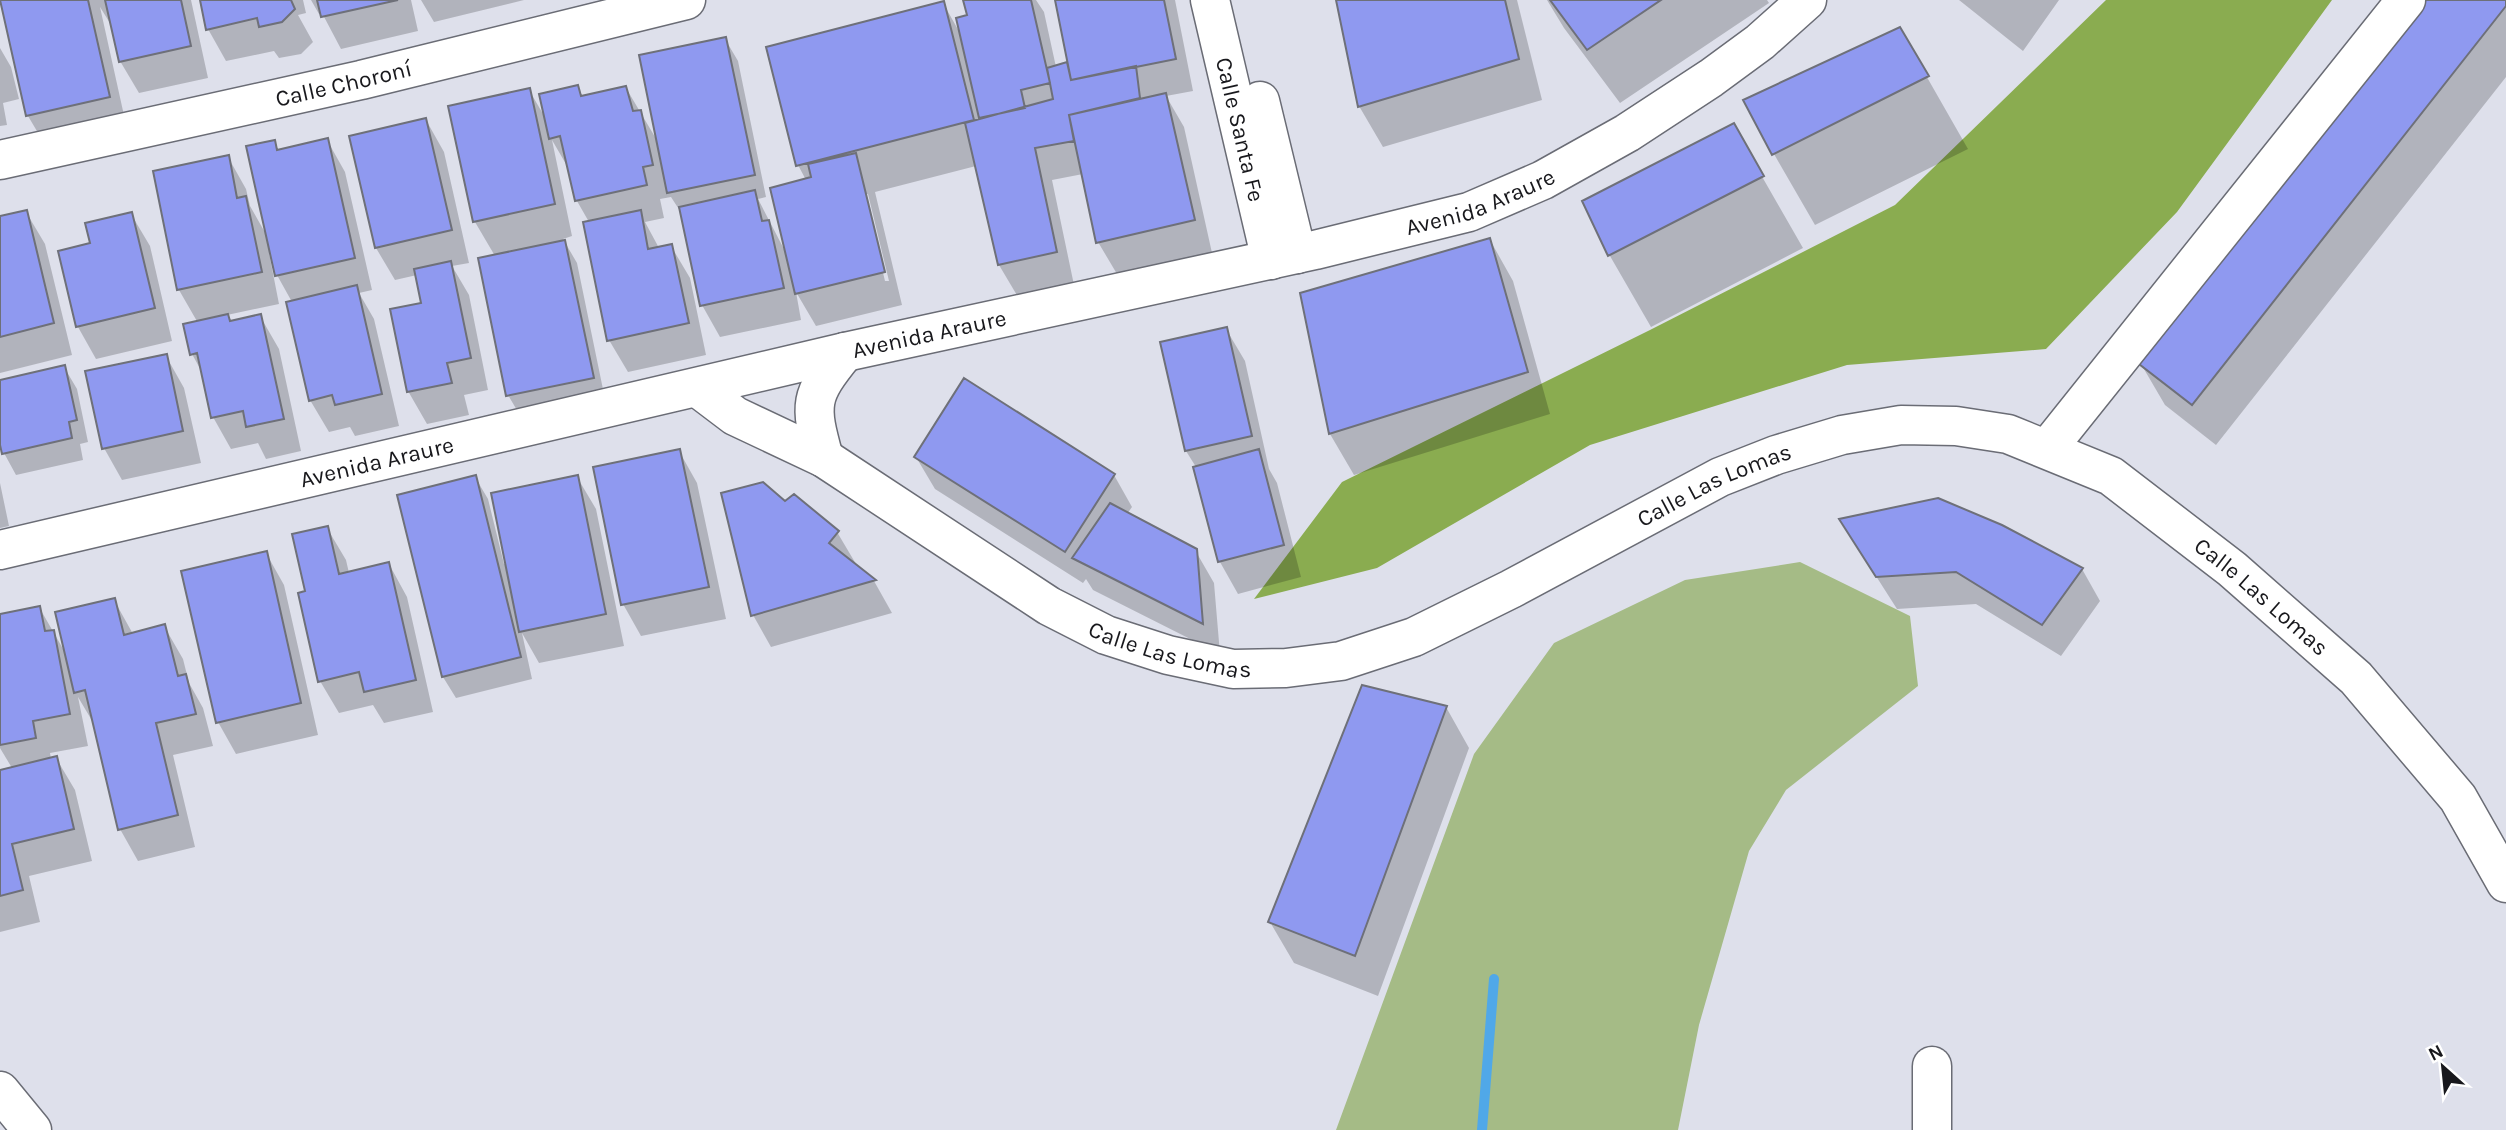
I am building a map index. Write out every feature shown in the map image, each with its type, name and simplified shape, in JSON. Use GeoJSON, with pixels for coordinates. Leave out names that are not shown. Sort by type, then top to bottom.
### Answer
{"type":"FeatureCollection","features":[{"type":"Feature","properties":{"kind":"street","name":"Calle Choroní"},"geometry":{"type":"LineString","coordinates":[[0,160],[361,80],[686,0]]}},
{"type":"Feature","properties":{"kind":"street","name":"Calle Santa Fe"},"geometry":{"type":"LineString","coordinates":[[1210,0],[1284,257]]}},
{"type":"Feature","properties":{"kind":"street","name":"Calle Santa Fe"},"geometry":{"type":"LineString","coordinates":[[1237,0],[1284,257]]}},
{"type":"Feature","properties":{"kind":"street","name":"Avenida Araure"},"geometry":{"type":"LineString","coordinates":[[0,550],[845,352],[1284,257],[1469,212],[1543,180],[1592,154],[1712,78],[1760,42],[1807,0]]}},
{"type":"Feature","properties":{"kind":"street"},"geometry":{"type":"LineString","coordinates":[[2047,449],[2406,0]]}},
{"type":"Feature","properties":{"kind":"street"},"geometry":{"type":"LineString","coordinates":[[824,458],[813,412],[815,398],[829,372],[845,352]]}},
{"type":"Feature","properties":{"kind":"street","name":"Calle Las Lomas"},"geometry":{"type":"LineString","coordinates":[[698,388],[735,416],[824,458],[1049,606],[1106,635],[1168,655],[1233,669],[1286,668],[1341,661],[1414,637],[1511,589],[1720,477],[1776,455],[1842,435],[1901,425],[1956,426],[2008,434],[2111,476],[2232,569],[2356,678],[2458,798],[2506,883]]}},
{"type":"Feature","properties":{"kind":"street"},"geometry":{"type":"LineString","coordinates":[[1932,1066],[1933,1130]]}},
{"type":"Feature","properties":{"kind":"street"},"geometry":{"type":"LineString","coordinates":[[0,1091],[32,1130]]}},
{"type":"Feature","properties":{"kind":"green space"},"geometry":{"type":"Polygon","coordinates":[[[2106,0],[2332,0],[2177,212],[2046,349],[1847,365],[1590,445],[1377,568],[1254,599],[1342,482],[1895,205],[2106,0]]]}},
{"type":"Feature","properties":{"kind":"green space"},"geometry":{"type":"Polygon","coordinates":[[[1800,562],[1910,616],[1918,686],[1786,790],[1749,851],[1699,1025],[1678,1130],[1336,1130],[1474,754],[1554,643],[1685,580],[1800,562]]]}},
{"type":"Feature","properties":{"kind":"building"},"geometry":{"type":"Polygon","coordinates":[[[0,0],[88,0],[110,97],[26,116],[0,0]]]}},
{"type":"Feature","properties":{"kind":"building"},"geometry":{"type":"Polygon","coordinates":[[[105,0],[181,0],[191,46],[119,62],[105,0]]]}},
{"type":"Feature","properties":{"kind":"building"},"geometry":{"type":"Polygon","coordinates":[[[200,0],[291,0],[295,9],[282,22],[259,27],[257,18],[206,30],[200,0]]]}},
{"type":"Feature","properties":{"kind":"building"},"geometry":{"type":"Polygon","coordinates":[[[317,0],[398,0],[321,17],[317,0]]]}},
{"type":"Feature","properties":{"kind":"building"},"geometry":{"type":"Polygon","coordinates":[[[963,0],[1031,0],[1050,83],[1021,90],[1025,108],[979,118],[956,18],[967,15],[963,0]]]}},
{"type":"Feature","properties":{"kind":"building"},"geometry":{"type":"Polygon","coordinates":[[[1055,0],[1164,0],[1176,59],[1071,80],[1055,0]]]}},
{"type":"Feature","properties":{"kind":"building"},"geometry":{"type":"Polygon","coordinates":[[[1336,0],[1505,0],[1519,59],[1358,107],[1336,0]]]}},
{"type":"Feature","properties":{"kind":"building"},"geometry":{"type":"Polygon","coordinates":[[[1550,0],[1661,0],[1587,50],[1550,0]]]}},
{"type":"Feature","properties":{"kind":"building"},"geometry":{"type":"Polygon","coordinates":[[[2426,0],[2506,0],[2506,6],[2192,405],[2139,364],[2426,0]]]}},
{"type":"Feature","properties":{"kind":"building"},"geometry":{"type":"Polygon","coordinates":[[[944,1],[974,120],[796,166],[766,47],[944,1]]]}},
{"type":"Feature","properties":{"kind":"building"},"geometry":{"type":"Polygon","coordinates":[[[1900,27],[1929,76],[1772,155],[1743,100],[1900,27]]]}},
{"type":"Feature","properties":{"kind":"building"},"geometry":{"type":"Polygon","coordinates":[[[726,37],[755,175],[667,193],[639,55],[726,37]]]}},
{"type":"Feature","properties":{"kind":"building"},"geometry":{"type":"Polygon","coordinates":[[[1067,62],[1071,80],[1136,66],[1140,98],[1069,115],[1074,141],[1035,148],[1057,252],[998,265],[965,123],[1053,99],[1047,68],[1067,62]]]}},
{"type":"Feature","properties":{"kind":"building"},"geometry":{"type":"Polygon","coordinates":[[[578,85],[581,96],[626,86],[633,111],[641,110],[653,165],[643,167],[647,185],[575,201],[560,136],[549,139],[539,94],[578,85]]]}},
{"type":"Feature","properties":{"kind":"building"},"geometry":{"type":"Polygon","coordinates":[[[530,88],[555,204],[473,222],[448,106],[530,88]]]}},
{"type":"Feature","properties":{"kind":"building"},"geometry":{"type":"Polygon","coordinates":[[[1166,93],[1195,220],[1096,243],[1069,115],[1166,93]]]}},
{"type":"Feature","properties":{"kind":"building"},"geometry":{"type":"Polygon","coordinates":[[[426,118],[452,230],[375,248],[349,136],[426,118]]]}},
{"type":"Feature","properties":{"kind":"building"},"geometry":{"type":"Polygon","coordinates":[[[1734,123],[1764,176],[1608,256],[1582,201],[1734,123]]]}},
{"type":"Feature","properties":{"kind":"building"},"geometry":{"type":"Polygon","coordinates":[[[328,138],[355,258],[275,276],[246,146],[275,140],[277,150],[328,138]]]}},
{"type":"Feature","properties":{"kind":"building"},"geometry":{"type":"Polygon","coordinates":[[[856,153],[885,272],[795,294],[770,188],[811,177],[808,164],[856,153]]]}},
{"type":"Feature","properties":{"kind":"building"},"geometry":{"type":"Polygon","coordinates":[[[229,155],[237,198],[246,196],[262,272],[177,290],[153,171],[229,155]]]}},
{"type":"Feature","properties":{"kind":"building"},"geometry":{"type":"Polygon","coordinates":[[[755,190],[762,221],[769,220],[784,288],[700,306],[679,207],[755,190]]]}},
{"type":"Feature","properties":{"kind":"building"},"geometry":{"type":"Polygon","coordinates":[[[27,210],[54,323],[0,337],[0,216],[27,210]]]}},
{"type":"Feature","properties":{"kind":"building"},"geometry":{"type":"Polygon","coordinates":[[[641,210],[648,249],[672,244],[689,323],[607,341],[583,222],[641,210]]]}},
{"type":"Feature","properties":{"kind":"building"},"geometry":{"type":"Polygon","coordinates":[[[132,212],[155,308],[76,327],[58,251],[90,243],[85,223],[132,212]]]}},
{"type":"Feature","properties":{"kind":"building"},"geometry":{"type":"Polygon","coordinates":[[[1490,238],[1528,372],[1329,434],[1300,293],[1490,238]]]}},
{"type":"Feature","properties":{"kind":"building"},"geometry":{"type":"Polygon","coordinates":[[[565,240],[594,378],[506,396],[478,258],[565,240]]]}},
{"type":"Feature","properties":{"kind":"building"},"geometry":{"type":"Polygon","coordinates":[[[451,261],[471,358],[447,363],[452,383],[407,392],[390,309],[421,303],[414,269],[451,261]]]}},
{"type":"Feature","properties":{"kind":"building"},"geometry":{"type":"Polygon","coordinates":[[[357,285],[382,394],[335,405],[332,395],[309,401],[286,302],[357,285]]]}},
{"type":"Feature","properties":{"kind":"building"},"geometry":{"type":"Polygon","coordinates":[[[228,314],[230,321],[261,314],[284,419],[246,427],[243,411],[211,418],[197,353],[190,355],[183,324],[228,314]]]}},
{"type":"Feature","properties":{"kind":"building"},"geometry":{"type":"Polygon","coordinates":[[[1227,327],[1252,436],[1185,451],[1160,342],[1227,327]]]}},
{"type":"Feature","properties":{"kind":"building"},"geometry":{"type":"Polygon","coordinates":[[[167,354],[183,431],[102,449],[85,371],[167,354]]]}},
{"type":"Feature","properties":{"kind":"building"},"geometry":{"type":"Polygon","coordinates":[[[65,365],[77,420],[69,422],[72,438],[2,454],[0,380],[65,365]]]}},
{"type":"Feature","properties":{"kind":"building"},"geometry":{"type":"Polygon","coordinates":[[[964,378],[1115,474],[1065,552],[914,457],[964,378]]]}},
{"type":"Feature","properties":{"kind":"building"},"geometry":{"type":"Polygon","coordinates":[[[680,449],[709,587],[621,605],[593,467],[680,449]]]}},
{"type":"Feature","properties":{"kind":"building"},"geometry":{"type":"Polygon","coordinates":[[[1259,449],[1284,545],[1218,562],[1193,467],[1259,449]]]}},
{"type":"Feature","properties":{"kind":"building"},"geometry":{"type":"Polygon","coordinates":[[[476,475],[521,657],[442,677],[397,495],[476,475]]]}},
{"type":"Feature","properties":{"kind":"building"},"geometry":{"type":"Polygon","coordinates":[[[578,475],[606,614],[519,632],[491,493],[578,475]]]}},
{"type":"Feature","properties":{"kind":"building"},"geometry":{"type":"Polygon","coordinates":[[[763,482],[785,501],[794,494],[839,531],[829,543],[876,580],[751,616],[721,493],[763,482]]]}},
{"type":"Feature","properties":{"kind":"building"},"geometry":{"type":"Polygon","coordinates":[[[1938,498],[2002,525],[2083,568],[2042,625],[1956,572],[1876,577],[1839,519],[1938,498]]]}},
{"type":"Feature","properties":{"kind":"building"},"geometry":{"type":"Polygon","coordinates":[[[1110,503],[1197,549],[1203,624],[1072,558],[1110,503]]]}},
{"type":"Feature","properties":{"kind":"building"},"geometry":{"type":"Polygon","coordinates":[[[328,526],[339,574],[389,562],[416,680],[364,692],[359,672],[318,682],[298,593],[305,591],[292,534],[328,526]]]}},
{"type":"Feature","properties":{"kind":"building"},"geometry":{"type":"Polygon","coordinates":[[[267,551],[301,703],[216,723],[181,571],[267,551]]]}},
{"type":"Feature","properties":{"kind":"building"},"geometry":{"type":"Polygon","coordinates":[[[115,598],[124,635],[165,624],[178,676],[186,674],[196,714],[156,723],[178,815],[118,830],[85,690],[74,693],[55,612],[115,598]]]}},
{"type":"Feature","properties":{"kind":"building"},"geometry":{"type":"Polygon","coordinates":[[[40,606],[45,631],[54,630],[70,714],[33,721],[36,738],[0,745],[0,614],[40,606]]]}},
{"type":"Feature","properties":{"kind":"building"},"geometry":{"type":"Polygon","coordinates":[[[1362,685],[1447,706],[1355,956],[1268,922],[1362,685]]]}},
{"type":"Feature","properties":{"kind":"building"},"geometry":{"type":"Polygon","coordinates":[[[57,756],[74,829],[12,844],[23,890],[0,896],[0,770],[57,756]]]}},
{"type":"Feature","properties":{"kind":"waterway"},"geometry":{"type":"LineString","coordinates":[[1482,1130],[1494,979]]}}]}
